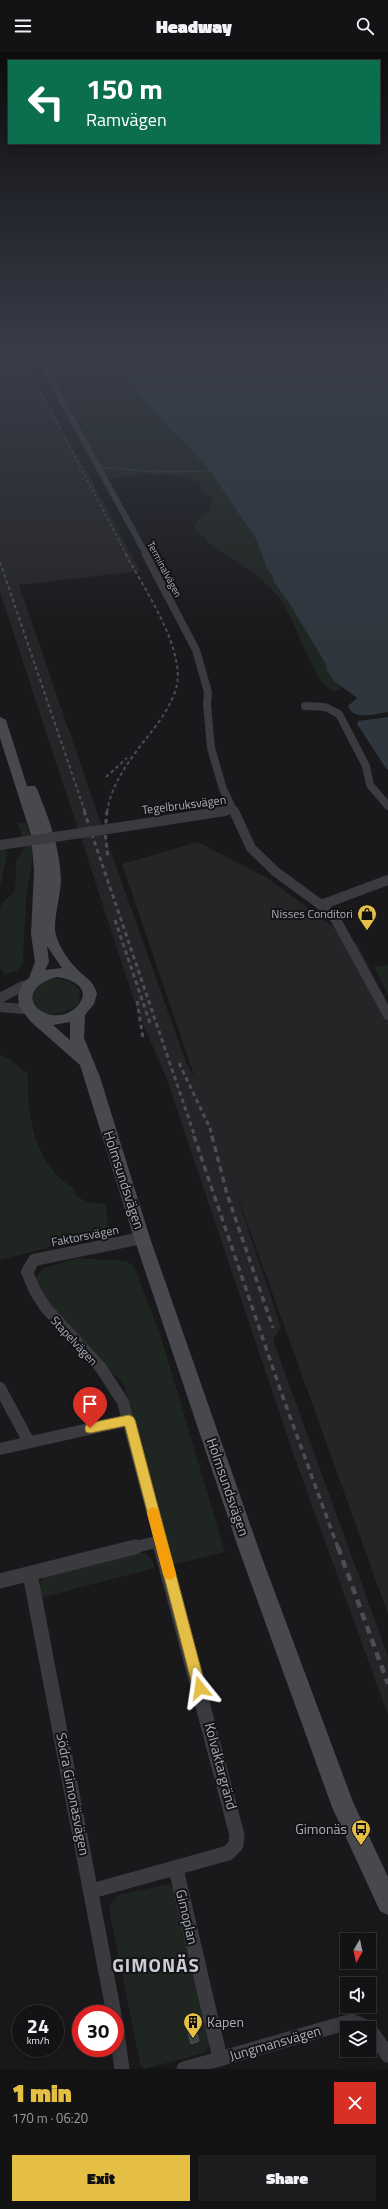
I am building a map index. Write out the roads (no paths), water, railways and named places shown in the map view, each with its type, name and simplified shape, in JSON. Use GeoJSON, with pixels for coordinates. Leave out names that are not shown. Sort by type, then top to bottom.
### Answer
{"type":"FeatureCollection","features":[{"type":"Feature","properties":{"kind":"main road"},"geometry":{"type":"LineString","coordinates":[[0,720],[7,746],[37,835],[41,871],[38,934],[42,962],[19,996],[29,1013],[87,1063]]}},
{"type":"Feature","properties":{"kind":"main road"},"geometry":{"type":"LineString","coordinates":[[7,746],[30,787],[47,831],[53,858],[54,882],[48,933],[56,952],[76,976],[86,983],[90,994],[86,1006],[78,1013],[54,1020],[29,1013]]}},
{"type":"Feature","properties":{"kind":"main road"},"geometry":{"type":"LineString","coordinates":[[29,982],[55,972],[76,976]]}},
{"type":"Feature","properties":{"kind":"main road","name":"Holmsundsvägen"},"geometry":{"type":"LineString","coordinates":[[78,1013],[76,1030],[142,1238],[248,1547],[343,1807],[388,1903]]}},
{"type":"Feature","properties":{"kind":"street","name":"Terminalvägen"},"geometry":{"type":"LineString","coordinates":[[89,447],[196,650],[208,692],[206,704],[211,748],[232,810]]}},
{"type":"Feature","properties":{"kind":"street"},"geometry":{"type":"LineString","coordinates":[[305,706],[325,707],[339,714],[370,773],[370,785],[388,806]]}},
{"type":"Feature","properties":{"kind":"street","name":"Tegelbruksvägen"},"geometry":{"type":"LineString","coordinates":[[0,845],[232,810],[252,848],[263,860],[321,905],[335,918],[348,939],[388,1015]]}},
{"type":"Feature","properties":{"kind":"street"},"geometry":{"type":"LineString","coordinates":[[321,905],[388,880]]}},
{"type":"Feature","properties":{"kind":"street"},"geometry":{"type":"LineString","coordinates":[[0,998],[29,982]]}},
{"type":"Feature","properties":{"kind":"street"},"geometry":{"type":"LineString","coordinates":[[0,1007],[29,1013]]}},
{"type":"Feature","properties":{"kind":"street","name":"Faktorsvägen"},"geometry":{"type":"LineString","coordinates":[[34,1260],[142,1238]]}},
{"type":"Feature","properties":{"kind":"street","name":"Stapelvägen"},"geometry":{"type":"LineString","coordinates":[[34,1260],[27,1272],[42,1306],[115,1385],[129,1420]]}},
{"type":"Feature","properties":{"kind":"street"},"geometry":{"type":"LineString","coordinates":[[0,1388],[29,1442]]}},
{"type":"Feature","properties":{"kind":"street"},"geometry":{"type":"LineString","coordinates":[[0,1449],[129,1420]]}},
{"type":"Feature","properties":{"kind":"street","name":"Kolvaktargränd"},"geometry":{"type":"LineString","coordinates":[[92,1891],[176,1869],[228,1853],[236,1845],[237,1835],[129,1420]]}},
{"type":"Feature","properties":{"kind":"street"},"geometry":{"type":"LineString","coordinates":[[0,1581],[160,1541]]}},
{"type":"Feature","properties":{"kind":"street","name":"Södra Gimonäsvägen"},"geometry":{"type":"LineString","coordinates":[[30,1574],[92,1891],[112,2005]]}},
{"type":"Feature","properties":{"kind":"street","name":"Gimoplan"},"geometry":{"type":"LineString","coordinates":[[176,1869],[220,2058]]}},
{"type":"Feature","properties":{"kind":"street","name":"Jungmansvägen"},"geometry":{"type":"LineString","coordinates":[[184,2069],[205,2066],[220,2058],[340,2024]]}},
{"type":"Feature","properties":{"kind":"street","name":"Jungmansvägen"},"geometry":{"type":"LineString","coordinates":[[376,2039],[388,2055]]}},
{"type":"Feature","properties":{"kind":"street"},"geometry":{"type":"LineString","coordinates":[[120,2057],[122,2069]]}},
{"type":"Feature","properties":{"kind":"waterway"},"geometry":{"type":"LineString","coordinates":[[99,467],[155,472],[210,471]]}},
{"type":"Feature","properties":{"kind":"railway"},"geometry":{"type":"LineString","coordinates":[[70,447],[127,556]]}},
{"type":"Feature","properties":{"kind":"railway"},"geometry":{"type":"LineString","coordinates":[[107,812],[112,792],[121,774],[167,710],[176,689],[178,674],[170,639],[162,620],[126,555]]}},
{"type":"Feature","properties":{"kind":"railway"},"geometry":{"type":"LineString","coordinates":[[0,562],[85,812]]}},
{"type":"Feature","properties":{"kind":"railway"},"geometry":{"type":"LineString","coordinates":[[106,777],[127,758]]}},
{"type":"Feature","properties":{"kind":"railway"},"geometry":{"type":"LineString","coordinates":[[84,811],[195,1137]]}},
{"type":"Feature","properties":{"kind":"railway"},"geometry":{"type":"LineString","coordinates":[[107,811],[105,832],[108,858]]}},
{"type":"Feature","properties":{"kind":"railway"},"geometry":{"type":"LineString","coordinates":[[115,920],[151,1026]]}},
{"type":"Feature","properties":{"kind":"railway"},"geometry":{"type":"LineString","coordinates":[[137,1001],[143,1038]]}},
{"type":"Feature","properties":{"kind":"railway"},"geometry":{"type":"LineString","coordinates":[[179,1063],[210,1128],[212,1137]]}},
{"type":"Feature","properties":{"kind":"railway"},"geometry":{"type":"LineString","coordinates":[[194,1136],[280,1389],[338,1548]]}},
{"type":"Feature","properties":{"kind":"railway"},"geometry":{"type":"LineString","coordinates":[[212,1136],[227,1194],[273,1328]]}},
{"type":"Feature","properties":{"kind":"railway"},"geometry":{"type":"LineString","coordinates":[[338,1547],[388,1684]]}},
{"type":"Feature","properties":{"kind":"place","name":"Nisses Conditori"},"geometry":{"type":"Point","coordinates":[367,931]}},
{"type":"Feature","properties":{"kind":"place","name":"Gimonäs"},"geometry":{"type":"Point","coordinates":[361,1846]}},
{"type":"Feature","properties":{"kind":"place","name":"Kapen"},"geometry":{"type":"Point","coordinates":[193,2039]}},
{"type":"Feature","properties":{"kind":"district","name":"GIMONÄS"},"geometry":{"type":"Point","coordinates":[156,1965]}}]}
